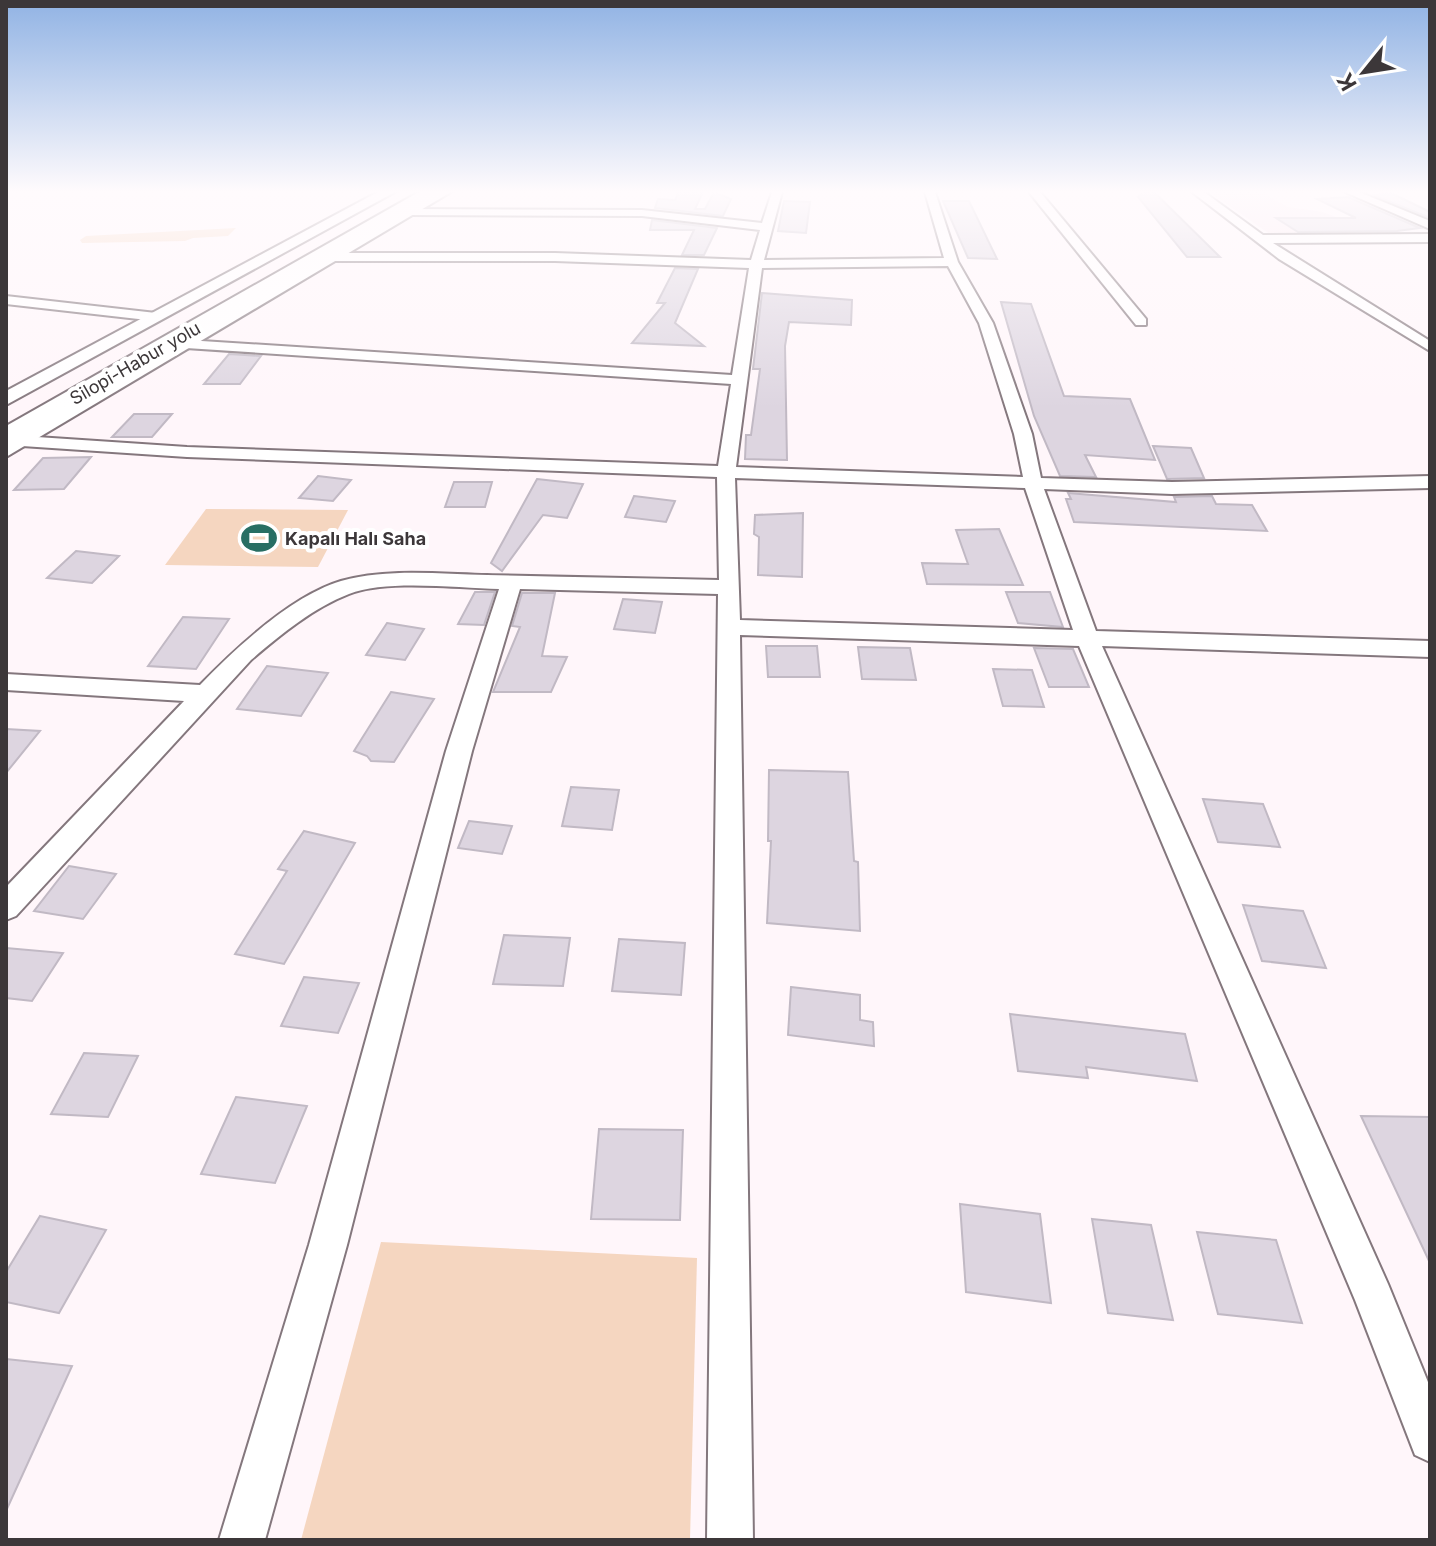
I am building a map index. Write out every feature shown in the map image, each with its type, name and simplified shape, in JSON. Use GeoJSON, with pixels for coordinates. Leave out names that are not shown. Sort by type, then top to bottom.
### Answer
{"type":"FeatureCollection","features":[{"type":"Feature","properties":{"kind":"highway"},"geometry":{"type":"LineString","coordinates":[[6,415],[290,264]]}},
{"type":"Feature","properties":{"kind":"highway","name":"Silopi-Habur yolu"},"geometry":{"type":"LineString","coordinates":[[11,443],[310,264]]}},
{"type":"Feature","properties":{"kind":"street"},"geometry":{"type":"LineString","coordinates":[[6,399],[254,264]]}},
{"type":"Feature","properties":{"kind":"street"},"geometry":{"type":"LineString","coordinates":[[11,443],[322,264]]}},
{"type":"Feature","properties":{"kind":"street"},"geometry":{"type":"LineString","coordinates":[[730,1540],[729,587],[726,472],[756,264]]}},
{"type":"Feature","properties":{"kind":"street"},"geometry":{"type":"LineString","coordinates":[[953,264],[986,323],[1023,434],[1033,483],[1087,637],[1374,1298],[1430,1440]]}},
{"type":"Feature","properties":{"kind":"street"},"geometry":{"type":"LineString","coordinates":[[1093,264],[1141,322]]}},
{"type":"Feature","properties":{"kind":"street"},"geometry":{"type":"LineString","coordinates":[[1300,264],[1430,347]]}},
{"type":"Feature","properties":{"kind":"street"},"geometry":{"type":"LineString","coordinates":[[6,300],[156,317]]}},
{"type":"Feature","properties":{"kind":"street"},"geometry":{"type":"LineString","coordinates":[[186,344],[739,380]]}},
{"type":"Feature","properties":{"kind":"street"},"geometry":{"type":"LineString","coordinates":[[11,443],[1172,488],[1430,482]]}},
{"type":"Feature","properties":{"kind":"street"},"geometry":{"type":"LineString","coordinates":[[6,907],[243,654],[277,626],[345,587],[407,580],[729,587]]}},
{"type":"Feature","properties":{"kind":"street"},"geometry":{"type":"LineString","coordinates":[[242,1540],[328,1245],[459,751],[512,581]]}},
{"type":"Feature","properties":{"kind":"street"},"geometry":{"type":"LineString","coordinates":[[729,627],[1430,649]]}},
{"type":"Feature","properties":{"kind":"street"},"geometry":{"type":"LineString","coordinates":[[6,682],[207,694]]}},
{"type":"Feature","properties":{"kind":"shaded area","name":"Kapalı Halı Saha"},"geometry":{"type":"Polygon","coordinates":[[[206,509],[348,510],[318,567],[165,565],[206,509]]]}},
{"type":"Feature","properties":{"kind":"shaded area"},"geometry":{"type":"Polygon","coordinates":[[[381,1242],[697,1258],[690,1540],[301,1540],[381,1242]]]}},
{"type":"Feature","properties":{"kind":"building"},"geometry":{"type":"Polygon","coordinates":[[[675,268],[698,269],[675,323],[704,346],[632,343],[665,303],[657,303],[675,268]]]}},
{"type":"Feature","properties":{"kind":"building"},"geometry":{"type":"Polygon","coordinates":[[[762,293],[852,300],[851,325],[789,322],[785,346],[787,460],[745,459],[746,435],[751,435],[760,369],[753,369],[762,293]]]}},
{"type":"Feature","properties":{"kind":"building"},"geometry":{"type":"Polygon","coordinates":[[[1001,302],[1031,304],[1064,396],[1130,399],[1155,460],[1085,455],[1096,477],[1060,476],[1034,416],[1001,302]]]}},
{"type":"Feature","properties":{"kind":"building"},"geometry":{"type":"Polygon","coordinates":[[[229,354],[261,356],[240,384],[204,384],[229,354]]]}},
{"type":"Feature","properties":{"kind":"building"},"geometry":{"type":"Polygon","coordinates":[[[134,414],[172,414],[152,437],[112,437],[134,414]]]}},
{"type":"Feature","properties":{"kind":"building"},"geometry":{"type":"Polygon","coordinates":[[[1153,446],[1191,448],[1204,478],[1167,479],[1153,446]]]}},
{"type":"Feature","properties":{"kind":"building"},"geometry":{"type":"Polygon","coordinates":[[[91,457],[64,489],[14,490],[43,458],[91,457]]]}},
{"type":"Feature","properties":{"kind":"building"},"geometry":{"type":"Polygon","coordinates":[[[318,476],[351,480],[333,501],[299,498],[318,476]]]}},
{"type":"Feature","properties":{"kind":"building"},"geometry":{"type":"Polygon","coordinates":[[[537,479],[583,484],[567,518],[543,515],[502,571],[491,563],[537,479]]]}},
{"type":"Feature","properties":{"kind":"building"},"geometry":{"type":"Polygon","coordinates":[[[454,482],[492,482],[485,507],[445,507],[454,482]]]}},
{"type":"Feature","properties":{"kind":"building"},"geometry":{"type":"Polygon","coordinates":[[[1068,493],[1176,502],[1174,497],[1212,496],[1216,504],[1252,505],[1267,531],[1074,522],[1066,499],[1071,499],[1068,493]]]}},
{"type":"Feature","properties":{"kind":"building"},"geometry":{"type":"Polygon","coordinates":[[[634,496],[675,501],[666,522],[625,517],[634,496]]]}},
{"type":"Feature","properties":{"kind":"building"},"geometry":{"type":"Polygon","coordinates":[[[803,513],[802,577],[758,575],[759,537],[754,534],[755,515],[803,513]]]}},
{"type":"Feature","properties":{"kind":"building"},"geometry":{"type":"Polygon","coordinates":[[[999,529],[1023,585],[927,584],[922,563],[968,564],[956,530],[999,529]]]}},
{"type":"Feature","properties":{"kind":"building"},"geometry":{"type":"Polygon","coordinates":[[[76,551],[119,556],[92,583],[47,578],[76,551]]]}},
{"type":"Feature","properties":{"kind":"building"},"geometry":{"type":"Polygon","coordinates":[[[475,592],[495,592],[484,625],[458,624],[475,592]]]}},
{"type":"Feature","properties":{"kind":"building"},"geometry":{"type":"Polygon","coordinates":[[[1006,592],[1050,592],[1063,627],[1018,623],[1006,592]]]}},
{"type":"Feature","properties":{"kind":"building"},"geometry":{"type":"Polygon","coordinates":[[[522,593],[555,593],[542,656],[567,657],[551,692],[493,692],[520,627],[512,626],[522,593]]]}},
{"type":"Feature","properties":{"kind":"building"},"geometry":{"type":"Polygon","coordinates":[[[623,599],[662,602],[655,633],[614,629],[623,599]]]}},
{"type":"Feature","properties":{"kind":"building"},"geometry":{"type":"Polygon","coordinates":[[[183,617],[229,619],[196,669],[148,666],[183,617]]]}},
{"type":"Feature","properties":{"kind":"building"},"geometry":{"type":"Polygon","coordinates":[[[387,623],[424,629],[405,660],[366,655],[387,623]]]}},
{"type":"Feature","properties":{"kind":"building"},"geometry":{"type":"Polygon","coordinates":[[[766,646],[817,646],[820,677],[768,677],[766,646]]]}},
{"type":"Feature","properties":{"kind":"building"},"geometry":{"type":"Polygon","coordinates":[[[858,647],[910,648],[916,680],[862,679],[858,647]]]}},
{"type":"Feature","properties":{"kind":"building"},"geometry":{"type":"Polygon","coordinates":[[[1034,648],[1073,649],[1089,687],[1049,687],[1034,648]]]}},
{"type":"Feature","properties":{"kind":"building"},"geometry":{"type":"Polygon","coordinates":[[[267,666],[328,673],[301,716],[237,709],[267,666]]]}},
{"type":"Feature","properties":{"kind":"building"},"geometry":{"type":"Polygon","coordinates":[[[993,669],[1032,670],[1044,707],[1003,706],[993,669]]]}},
{"type":"Feature","properties":{"kind":"building"},"geometry":{"type":"Polygon","coordinates":[[[391,692],[434,699],[394,762],[371,761],[354,751],[391,692]]]}},
{"type":"Feature","properties":{"kind":"building"},"geometry":{"type":"Polygon","coordinates":[[[6,729],[40,731],[6,773],[6,729]]]}},
{"type":"Feature","properties":{"kind":"building"},"geometry":{"type":"Polygon","coordinates":[[[769,770],[848,772],[854,861],[858,862],[860,931],[767,923],[771,841],[768,841],[769,770]]]}},
{"type":"Feature","properties":{"kind":"building"},"geometry":{"type":"Polygon","coordinates":[[[571,787],[619,790],[612,830],[562,826],[571,787]]]}},
{"type":"Feature","properties":{"kind":"building"},"geometry":{"type":"Polygon","coordinates":[[[1203,799],[1263,804],[1280,847],[1218,842],[1203,799]]]}},
{"type":"Feature","properties":{"kind":"building"},"geometry":{"type":"Polygon","coordinates":[[[469,821],[512,826],[502,854],[458,848],[469,821]]]}},
{"type":"Feature","properties":{"kind":"building"},"geometry":{"type":"Polygon","coordinates":[[[304,831],[355,843],[284,964],[235,954],[287,871],[278,869],[304,831]]]}},
{"type":"Feature","properties":{"kind":"building"},"geometry":{"type":"Polygon","coordinates":[[[69,866],[116,874],[83,919],[34,911],[69,866]]]}},
{"type":"Feature","properties":{"kind":"building"},"geometry":{"type":"Polygon","coordinates":[[[1243,905],[1303,911],[1326,968],[1262,961],[1243,905]]]}},
{"type":"Feature","properties":{"kind":"building"},"geometry":{"type":"Polygon","coordinates":[[[504,935],[570,938],[563,986],[493,984],[504,935]]]}},
{"type":"Feature","properties":{"kind":"building"},"geometry":{"type":"Polygon","coordinates":[[[619,939],[685,943],[681,995],[612,991],[619,939]]]}},
{"type":"Feature","properties":{"kind":"building"},"geometry":{"type":"Polygon","coordinates":[[[6,948],[63,953],[32,1001],[6,998],[6,948]]]}},
{"type":"Feature","properties":{"kind":"building"},"geometry":{"type":"Polygon","coordinates":[[[304,977],[359,983],[338,1033],[281,1026],[304,977]]]}},
{"type":"Feature","properties":{"kind":"building"},"geometry":{"type":"Polygon","coordinates":[[[791,987],[860,995],[860,1020],[873,1022],[874,1046],[788,1035],[791,987]]]}},
{"type":"Feature","properties":{"kind":"building"},"geometry":{"type":"Polygon","coordinates":[[[1010,1014],[1185,1034],[1197,1081],[1086,1067],[1088,1078],[1018,1071],[1010,1014]]]}},
{"type":"Feature","properties":{"kind":"building"},"geometry":{"type":"Polygon","coordinates":[[[84,1053],[138,1056],[108,1117],[51,1114],[84,1053]]]}},
{"type":"Feature","properties":{"kind":"building"},"geometry":{"type":"Polygon","coordinates":[[[236,1097],[307,1106],[275,1183],[201,1174],[236,1097]]]}},
{"type":"Feature","properties":{"kind":"building"},"geometry":{"type":"Polygon","coordinates":[[[1361,1116],[1430,1117],[1430,1263],[1361,1116]]]}},
{"type":"Feature","properties":{"kind":"building"},"geometry":{"type":"Polygon","coordinates":[[[599,1129],[683,1130],[680,1220],[591,1219],[599,1129]]]}},
{"type":"Feature","properties":{"kind":"building"},"geometry":{"type":"Polygon","coordinates":[[[960,1204],[1040,1214],[1051,1303],[966,1292],[960,1204]]]}},
{"type":"Feature","properties":{"kind":"building"},"geometry":{"type":"Polygon","coordinates":[[[40,1216],[106,1230],[59,1313],[6,1302],[6,1272],[40,1216]]]}},
{"type":"Feature","properties":{"kind":"building"},"geometry":{"type":"Polygon","coordinates":[[[1092,1219],[1151,1225],[1173,1320],[1108,1313],[1092,1219]]]}},
{"type":"Feature","properties":{"kind":"building"},"geometry":{"type":"Polygon","coordinates":[[[1197,1232],[1276,1240],[1302,1323],[1218,1314],[1197,1232]]]}},
{"type":"Feature","properties":{"kind":"building"},"geometry":{"type":"Polygon","coordinates":[[[6,1359],[72,1366],[6,1511],[6,1359]]]}},
{"type":"Feature","properties":{"kind":"place","name":"Kapalı Halı Saha"},"geometry":{"type":"Point","coordinates":[259,538]}}]}
